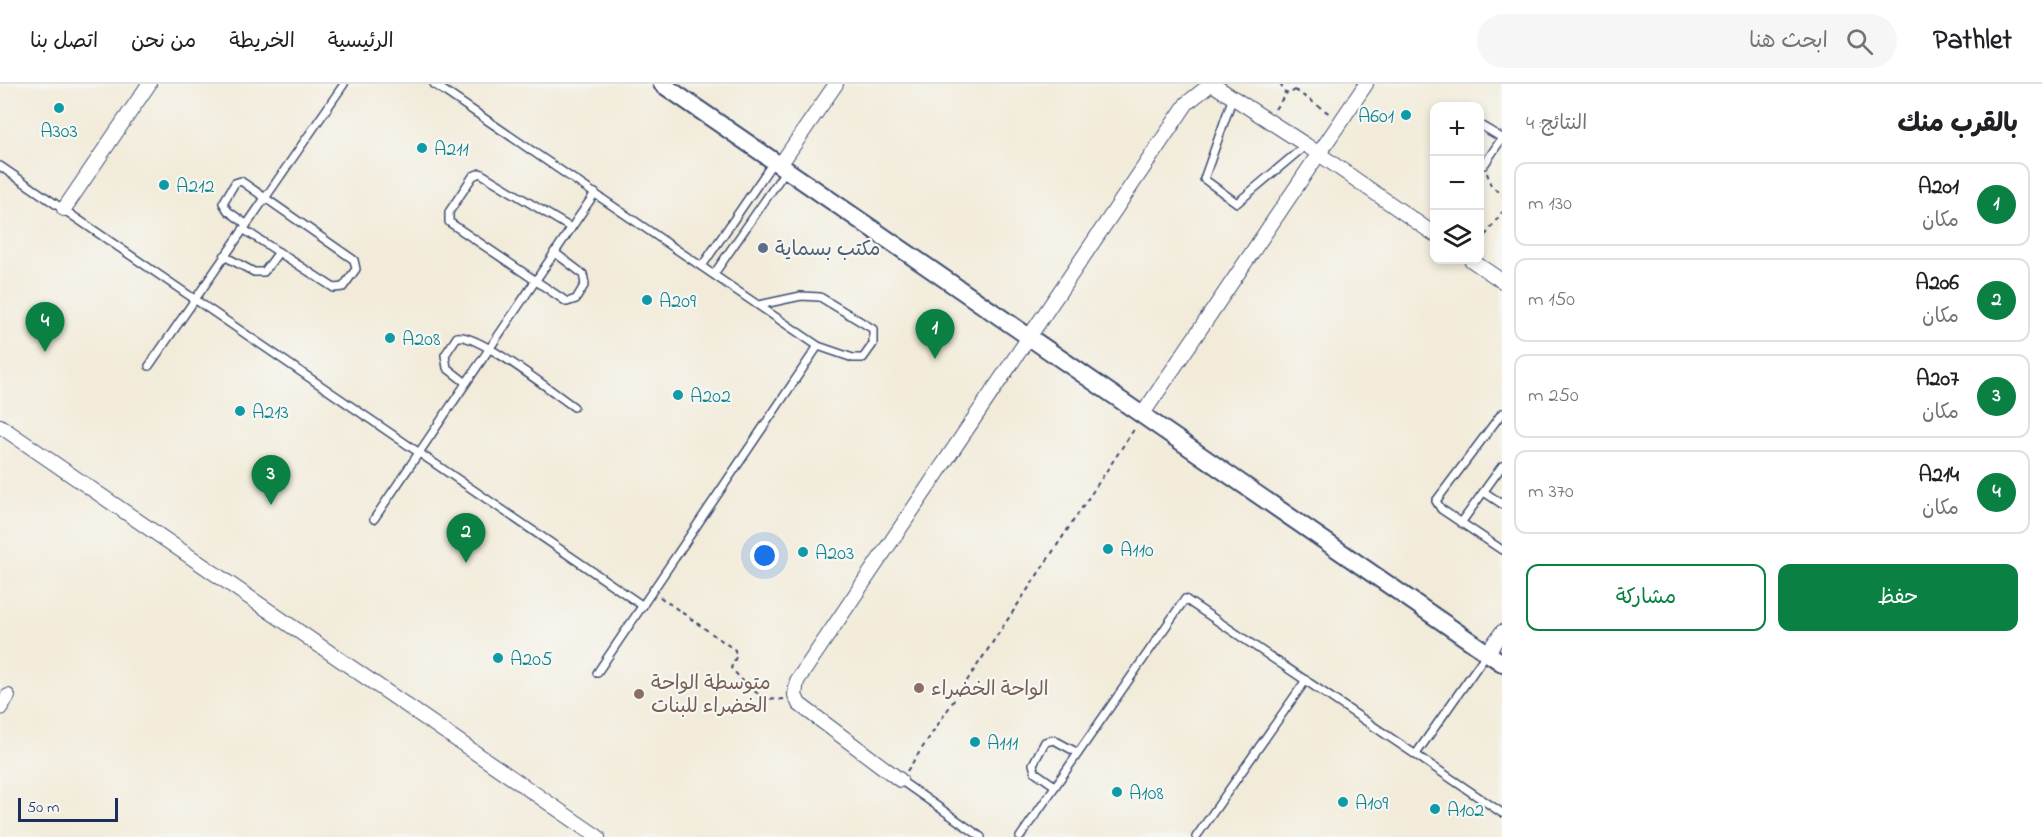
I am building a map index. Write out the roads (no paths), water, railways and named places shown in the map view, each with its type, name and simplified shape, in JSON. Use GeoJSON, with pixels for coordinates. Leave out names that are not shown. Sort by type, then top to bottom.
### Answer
{"type":"FeatureCollection","features":[{"type":"Feature","properties":{"kind":"street"},"geometry":{"type":"LineString","coordinates":[[64,209],[148,84]]}},
{"type":"Feature","properties":{"kind":"street"},"geometry":{"type":"LineString","coordinates":[[662,84],[1502,663]]}},
{"type":"Feature","properties":{"kind":"street"},"geometry":{"type":"LineString","coordinates":[[780,165],[837,84]]}},
{"type":"Feature","properties":{"kind":"street"},"geometry":{"type":"LineString","coordinates":[[1187,103],[1192,84]]}},
{"type":"Feature","properties":{"kind":"street"},"geometry":{"type":"LineString","coordinates":[[900,780],[799,704],[795,695],[797,681],[1187,103],[1212,84],[1306,145],[1430,231]]}},
{"type":"Feature","properties":{"kind":"street"},"geometry":{"type":"LineString","coordinates":[[1143,415],[1366,84]]}},
{"type":"Feature","properties":{"kind":"street"},"geometry":{"type":"LineString","coordinates":[[1477,264],[1502,281]]}},
{"type":"Feature","properties":{"kind":"street"},"geometry":{"type":"LineString","coordinates":[[0,426],[598,837]]}},
{"type":"Feature","properties":{"kind":"street"},"geometry":{"type":"LineString","coordinates":[[1487,653],[1502,632]]}},
{"type":"Feature","properties":{"kind":"lane"},"geometry":{"type":"LineString","coordinates":[[149,366],[344,84]]}},
{"type":"Feature","properties":{"kind":"lane"},"geometry":{"type":"LineString","coordinates":[[434,84],[818,346],[853,358],[864,358],[873,344],[873,329],[820,297],[801,296],[759,305]]}},
{"type":"Feature","properties":{"kind":"lane"},"geometry":{"type":"LineString","coordinates":[[1233,97],[1204,179],[1237,203],[1306,145]]}},
{"type":"Feature","properties":{"kind":"lane"},"geometry":{"type":"LineString","coordinates":[[1484,128],[1502,138],[1484,162]]}},
{"type":"Feature","properties":{"kind":"lane"},"geometry":{"type":"LineString","coordinates":[[702,266],[780,165]]}},
{"type":"Feature","properties":{"kind":"lane"},"geometry":{"type":"LineString","coordinates":[[714,274],[780,165]]}},
{"type":"Feature","properties":{"kind":"lane"},"geometry":{"type":"LineString","coordinates":[[0,166],[195,297],[643,606]]}},
{"type":"Feature","properties":{"kind":"lane"},"geometry":{"type":"LineString","coordinates":[[554,252],[583,274],[585,284],[576,299],[567,302],[449,222],[449,212],[473,176],[480,173],[571,228]]}},
{"type":"Feature","properties":{"kind":"lane"},"geometry":{"type":"LineString","coordinates":[[242,181],[265,198],[354,260],[356,269],[343,287],[334,288],[279,252],[245,226],[228,211],[223,203],[235,183],[242,181]]}},
{"type":"Feature","properties":{"kind":"lane"},"geometry":{"type":"LineString","coordinates":[[374,519],[595,193]]}},
{"type":"Feature","properties":{"kind":"lane"},"geometry":{"type":"LineString","coordinates":[[224,256],[254,272],[264,272],[279,252]]}},
{"type":"Feature","properties":{"kind":"lane"},"geometry":{"type":"LineString","coordinates":[[465,382],[447,368],[445,355],[457,337],[465,336],[489,348],[574,407]]}},
{"type":"Feature","properties":{"kind":"lane"},"geometry":{"type":"LineString","coordinates":[[597,673],[818,346]]}},
{"type":"Feature","properties":{"kind":"lane"},"geometry":{"type":"LineString","coordinates":[[1502,413],[1436,501],[1441,509],[1502,550]]}},
{"type":"Feature","properties":{"kind":"lane"},"geometry":{"type":"LineString","coordinates":[[1461,523],[1502,466]]}},
{"type":"Feature","properties":{"kind":"lane"},"geometry":{"type":"LineString","coordinates":[[1484,492],[1502,504]]}},
{"type":"Feature","properties":{"kind":"lane"},"geometry":{"type":"LineString","coordinates":[[1020,837],[1185,599],[1502,813]]}},
{"type":"Feature","properties":{"kind":"lane"},"geometry":{"type":"LineString","coordinates":[[1416,754],[1487,653]]}},
{"type":"Feature","properties":{"kind":"lane"},"geometry":{"type":"LineString","coordinates":[[1196,837],[1306,680]]}},
{"type":"Feature","properties":{"kind":"lane"},"geometry":{"type":"LineString","coordinates":[[1055,786],[1035,772],[1033,764],[1045,742],[1054,740],[1078,753]]}},
{"type":"Feature","properties":{"kind":"lane"},"geometry":{"type":"LineString","coordinates":[[900,780],[981,837]]}},
{"type":"Feature","properties":{"kind":"place","name":"A303"},"geometry":{"type":"Point","coordinates":[59,108]}},
{"type":"Feature","properties":{"kind":"place","name":"A601"},"geometry":{"type":"Point","coordinates":[1406,115]}},
{"type":"Feature","properties":{"kind":"place","name":"A211"},"geometry":{"type":"Point","coordinates":[422,148]}},
{"type":"Feature","properties":{"kind":"place","name":"A212"},"geometry":{"type":"Point","coordinates":[164,185]}},
{"type":"Feature","properties":{"kind":"place","name":"مكتب بسماية"},"geometry":{"type":"Point","coordinates":[763,248]}},
{"type":"Feature","properties":{"kind":"place","name":"A209"},"geometry":{"type":"Point","coordinates":[647,300]}},
{"type":"Feature","properties":{"kind":"place","name":"A208"},"geometry":{"type":"Point","coordinates":[390,338]}},
{"type":"Feature","properties":{"kind":"place","name":"A214"},"geometry":{"type":"Point","coordinates":[45,352]}},
{"type":"Feature","properties":{"kind":"place","name":"A201"},"geometry":{"type":"Point","coordinates":[935,359]}},
{"type":"Feature","properties":{"kind":"place","name":"A202"},"geometry":{"type":"Point","coordinates":[678,395]}},
{"type":"Feature","properties":{"kind":"place","name":"A213"},"geometry":{"type":"Point","coordinates":[240,411]}},
{"type":"Feature","properties":{"kind":"place","name":"A207"},"geometry":{"type":"Point","coordinates":[271,505]}},
{"type":"Feature","properties":{"kind":"place","name":"A110"},"geometry":{"type":"Point","coordinates":[1108,549]}},
{"type":"Feature","properties":{"kind":"place","name":"A203"},"geometry":{"type":"Point","coordinates":[803,552]}},
{"type":"Feature","properties":{"kind":"place","name":"A206"},"geometry":{"type":"Point","coordinates":[466,563]}},
{"type":"Feature","properties":{"kind":"place","name":"A205"},"geometry":{"type":"Point","coordinates":[498,658]}},
{"type":"Feature","properties":{"kind":"place","name":"الواحة الخضراء"},"geometry":{"type":"Point","coordinates":[919,688]}},
{"type":"Feature","properties":{"kind":"place","name":"متوسطة الواحة الخضراء للبنات"},"geometry":{"type":"Point","coordinates":[639,694]}},
{"type":"Feature","properties":{"kind":"place","name":"A111"},"geometry":{"type":"Point","coordinates":[975,742]}},
{"type":"Feature","properties":{"kind":"place","name":"A108"},"geometry":{"type":"Point","coordinates":[1117,792]}},
{"type":"Feature","properties":{"kind":"place","name":"A109"},"geometry":{"type":"Point","coordinates":[1343,802]}},
{"type":"Feature","properties":{"kind":"place","name":"A102"},"geometry":{"type":"Point","coordinates":[1435,809]}}]}
